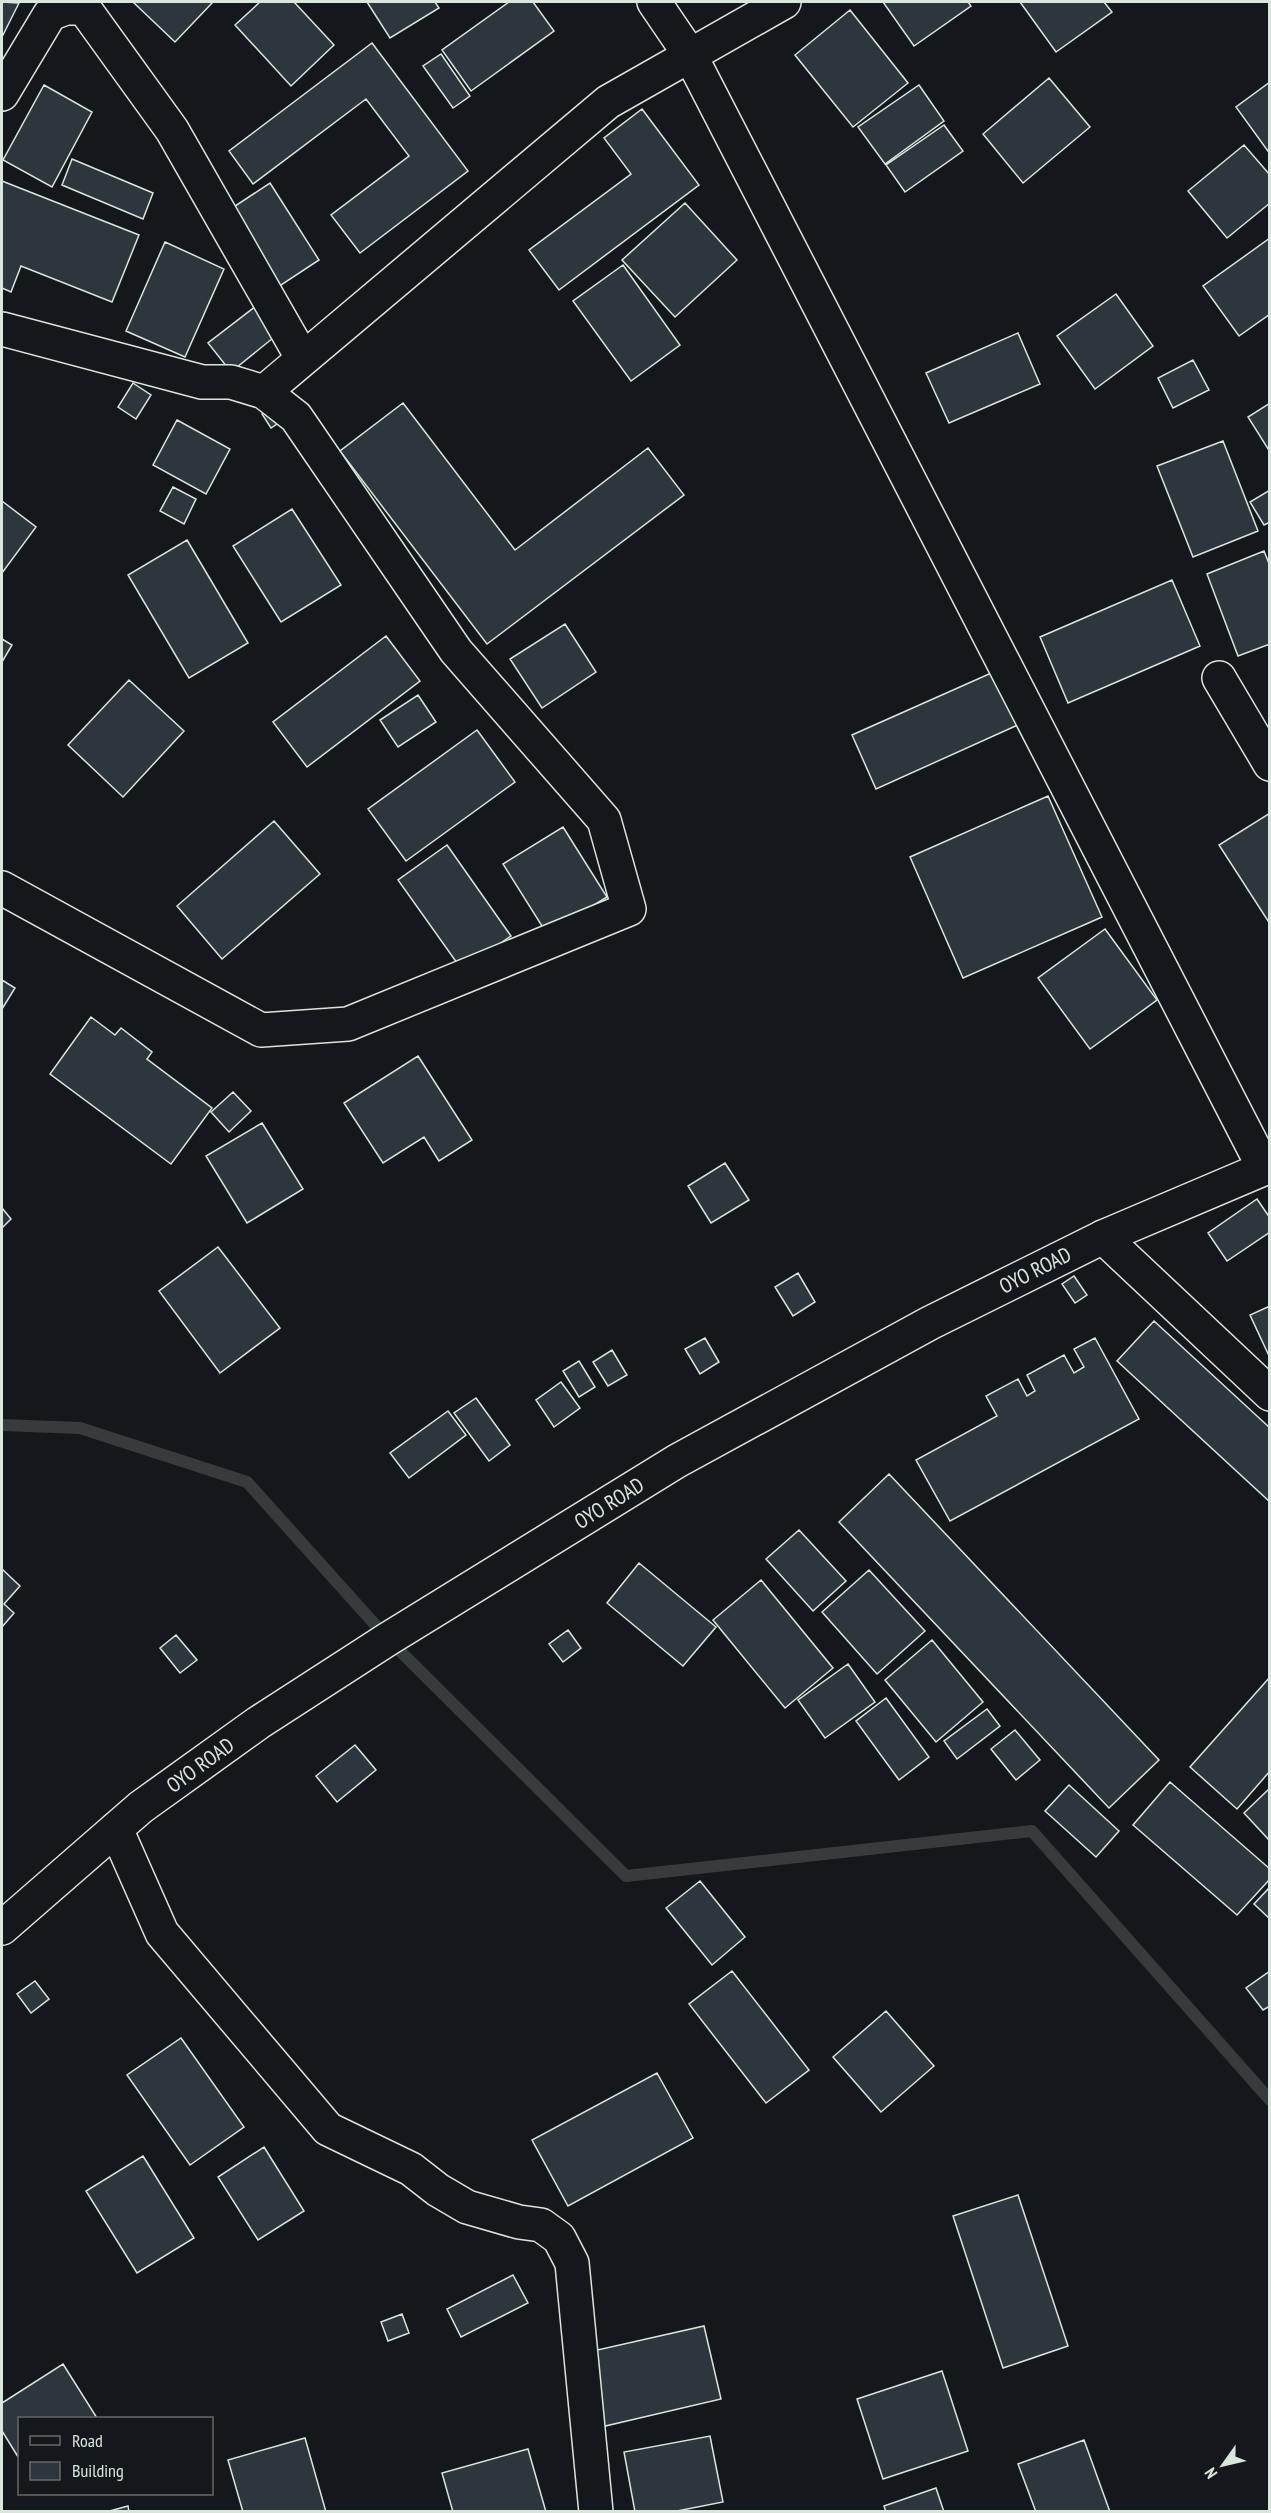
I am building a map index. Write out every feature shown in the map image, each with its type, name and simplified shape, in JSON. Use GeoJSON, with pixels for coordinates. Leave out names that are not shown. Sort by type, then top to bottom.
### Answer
{"type":"FeatureCollection","features":[{"type":"Feature","properties":{"kind":"main road"},"geometry":{"type":"LineString","coordinates":[[654,2],[690,55],[1267,1167]]}},
{"type":"Feature","properties":{"kind":"main road"},"geometry":{"type":"LineString","coordinates":[[264,392],[608,102],[784,2]]}},
{"type":"Feature","properties":{"kind":"main road"},"geometry":{"type":"LineString","coordinates":[[2,94],[50,14],[66,8],[84,8],[172,130],[303,359]]}},
{"type":"Feature","properties":{"kind":"main road"},"geometry":{"type":"LineString","coordinates":[[2,329],[202,382],[231,382],[264,392],[296,417],[456,651],[604,820],[629,909],[348,1024],[261,1030],[2,888]]}},
{"type":"Feature","properties":{"kind":"main road"},"geometry":{"type":"LineString","coordinates":[[1219,678],[1269,764]]}},
{"type":"Feature","properties":{"kind":"main road","name":"OYO ROAD"},"geometry":{"type":"LineString","coordinates":[[2,1928],[141,1807],[268,1717],[388,1639],[678,1461],[930,1323],[1103,1237],[1267,1167]]}},
{"type":"Feature","properties":{"kind":"main road"},"geometry":{"type":"LineString","coordinates":[[1103,1237],[1269,1394]]}},
{"type":"Feature","properties":{"kind":"main road"},"geometry":{"type":"LineString","coordinates":[[116,1829],[162,1933],[328,2129],[411,2169],[438,2190],[467,2207],[519,2222],[541,2225],[559,2238],[572,2263],[596,2511]]}},
{"type":"Feature","properties":{"kind":"building"},"geometry":{"type":"Polygon","coordinates":[[[2,2],[19,3],[2,37],[2,2]]]}},
{"type":"Feature","properties":{"kind":"building"},"geometry":{"type":"Polygon","coordinates":[[[133,2],[213,2],[175,42],[133,2]]]}},
{"type":"Feature","properties":{"kind":"building"},"geometry":{"type":"Polygon","coordinates":[[[260,2],[294,2],[334,45],[291,86],[235,25],[260,2]]]}},
{"type":"Feature","properties":{"kind":"building"},"geometry":{"type":"Polygon","coordinates":[[[367,2],[435,2],[439,8],[390,38],[367,2]]]}},
{"type":"Feature","properties":{"kind":"building"},"geometry":{"type":"Polygon","coordinates":[[[509,2],[533,2],[554,31],[471,91],[442,50],[509,2]]]}},
{"type":"Feature","properties":{"kind":"building"},"geometry":{"type":"Polygon","coordinates":[[[883,2],[968,2],[971,6],[914,46],[883,2]]]}},
{"type":"Feature","properties":{"kind":"building"},"geometry":{"type":"Polygon","coordinates":[[[1020,2],[1104,2],[1112,12],[1056,52],[1020,2]]]}},
{"type":"Feature","properties":{"kind":"building"},"geometry":{"type":"Polygon","coordinates":[[[850,10],[908,83],[853,127],[795,55],[850,10]]]}},
{"type":"Feature","properties":{"kind":"building"},"geometry":{"type":"Polygon","coordinates":[[[372,43],[468,171],[360,253],[331,215],[409,156],[366,99],[253,184],[229,151],[372,43]]]}},
{"type":"Feature","properties":{"kind":"building"},"geometry":{"type":"Polygon","coordinates":[[[441,54],[470,96],[453,108],[423,66],[441,54]]]}},
{"type":"Feature","properties":{"kind":"building"},"geometry":{"type":"Polygon","coordinates":[[[1049,78],[1090,127],[1023,183],[983,134],[1049,78]]]}},
{"type":"Feature","properties":{"kind":"building"},"geometry":{"type":"Polygon","coordinates":[[[1270,82],[1270,154],[1236,107],[1270,82]]]}},
{"type":"Feature","properties":{"kind":"building"},"geometry":{"type":"Polygon","coordinates":[[[44,85],[92,112],[52,187],[3,160],[44,85]]]}},
{"type":"Feature","properties":{"kind":"building"},"geometry":{"type":"Polygon","coordinates":[[[919,85],[944,121],[885,164],[858,127],[919,85]]]}},
{"type":"Feature","properties":{"kind":"building"},"geometry":{"type":"Polygon","coordinates":[[[642,109],[699,185],[559,290],[529,250],[631,174],[604,138],[642,109]]]}},
{"type":"Feature","properties":{"kind":"building"},"geometry":{"type":"Polygon","coordinates":[[[944,125],[963,151],[905,192],[886,165],[944,125]]]}},
{"type":"Feature","properties":{"kind":"building"},"geometry":{"type":"Polygon","coordinates":[[[1244,145],[1270,175],[1270,203],[1227,238],[1188,191],[1244,145]]]}},
{"type":"Feature","properties":{"kind":"building"},"geometry":{"type":"Polygon","coordinates":[[[72,159],[153,193],[143,219],[62,185],[72,159]]]}},
{"type":"Feature","properties":{"kind":"building"},"geometry":{"type":"Polygon","coordinates":[[[2,181],[139,235],[112,302],[21,266],[11,292],[2,288],[2,181]]]}},
{"type":"Feature","properties":{"kind":"building"},"geometry":{"type":"Polygon","coordinates":[[[270,183],[319,260],[272,291],[223,214],[270,183]]]}},
{"type":"Feature","properties":{"kind":"building"},"geometry":{"type":"Polygon","coordinates":[[[685,203],[737,260],[675,317],[622,260],[685,203]]]}},
{"type":"Feature","properties":{"kind":"building"},"geometry":{"type":"Polygon","coordinates":[[[1270,238],[1270,314],[1239,336],[1203,286],[1270,238]]]}},
{"type":"Feature","properties":{"kind":"building"},"geometry":{"type":"Polygon","coordinates":[[[165,242],[224,269],[185,357],[126,331],[165,242]]]}},
{"type":"Feature","properties":{"kind":"building"},"geometry":{"type":"Polygon","coordinates":[[[623,265],[680,345],[631,381],[573,301],[623,265]]]}},
{"type":"Feature","properties":{"kind":"building"},"geometry":{"type":"Polygon","coordinates":[[[1116,294],[1153,346],[1095,389],[1057,336],[1116,294]]]}},
{"type":"Feature","properties":{"kind":"building"},"geometry":{"type":"Polygon","coordinates":[[[256,306],[278,334],[231,372],[208,343],[256,306]]]}},
{"type":"Feature","properties":{"kind":"building"},"geometry":{"type":"Polygon","coordinates":[[[1018,333],[1040,384],[949,423],[926,373],[1018,333]]]}},
{"type":"Feature","properties":{"kind":"building"},"geometry":{"type":"Polygon","coordinates":[[[1193,360],[1209,390],[1173,408],[1158,378],[1193,360]]]}},
{"type":"Feature","properties":{"kind":"building"},"geometry":{"type":"Polygon","coordinates":[[[133,383],[151,395],[136,419],[118,407],[133,383]]]}},
{"type":"Feature","properties":{"kind":"building"},"geometry":{"type":"Polygon","coordinates":[[[403,403],[515,550],[648,448],[684,495],[487,644],[340,451],[403,403]]]}},
{"type":"Feature","properties":{"kind":"building"},"geometry":{"type":"Polygon","coordinates":[[[1270,403],[1270,452],[1248,417],[1270,403]]]}},
{"type":"Feature","properties":{"kind":"building"},"geometry":{"type":"Polygon","coordinates":[[[271,408],[280,422],[271,428],[262,414],[271,408]]]}},
{"type":"Feature","properties":{"kind":"building"},"geometry":{"type":"Polygon","coordinates":[[[177,420],[230,449],[206,494],[153,465],[177,420]]]}},
{"type":"Feature","properties":{"kind":"building"},"geometry":{"type":"Polygon","coordinates":[[[1223,441],[1258,531],[1193,557],[1157,466],[1223,441]]]}},
{"type":"Feature","properties":{"kind":"building"},"geometry":{"type":"Polygon","coordinates":[[[173,487],[196,499],[184,524],[160,511],[173,487]]]}},
{"type":"Feature","properties":{"kind":"building"},"geometry":{"type":"Polygon","coordinates":[[[1270,490],[1270,522],[1264,525],[1250,502],[1270,490]]]}},
{"type":"Feature","properties":{"kind":"building"},"geometry":{"type":"Polygon","coordinates":[[[2,501],[36,527],[2,573],[2,501]]]}},
{"type":"Feature","properties":{"kind":"building"},"geometry":{"type":"Polygon","coordinates":[[[292,509],[341,585],[281,622],[233,546],[292,509]]]}},
{"type":"Feature","properties":{"kind":"building"},"geometry":{"type":"Polygon","coordinates":[[[187,540],[248,643],[189,678],[128,575],[187,540]]]}},
{"type":"Feature","properties":{"kind":"building"},"geometry":{"type":"Polygon","coordinates":[[[1264,551],[1270,566],[1270,644],[1238,656],[1207,574],[1264,551]]]}},
{"type":"Feature","properties":{"kind":"building"},"geometry":{"type":"Polygon","coordinates":[[[1172,580],[1200,646],[1068,703],[1040,637],[1172,580]]]}},
{"type":"Feature","properties":{"kind":"building"},"geometry":{"type":"Polygon","coordinates":[[[565,624],[596,672],[542,708],[510,659],[565,624]]]}},
{"type":"Feature","properties":{"kind":"building"},"geometry":{"type":"Polygon","coordinates":[[[386,636],[420,681],[307,767],[273,722],[386,636]]]}},
{"type":"Feature","properties":{"kind":"building"},"geometry":{"type":"Polygon","coordinates":[[[2,639],[12,645],[2,662],[2,639]]]}},
{"type":"Feature","properties":{"kind":"building"},"geometry":{"type":"Polygon","coordinates":[[[998,670],[1022,723],[876,789],[852,735],[998,670]]]}},
{"type":"Feature","properties":{"kind":"building"},"geometry":{"type":"Polygon","coordinates":[[[129,680],[184,731],[123,797],[68,745],[129,680]]]}},
{"type":"Feature","properties":{"kind":"building"},"geometry":{"type":"Polygon","coordinates":[[[418,695],[436,722],[398,747],[380,720],[418,695]]]}},
{"type":"Feature","properties":{"kind":"building"},"geometry":{"type":"Polygon","coordinates":[[[477,730],[515,782],[406,861],[368,809],[477,730]]]}},
{"type":"Feature","properties":{"kind":"building"},"geometry":{"type":"Polygon","coordinates":[[[1048,796],[1102,917],[963,978],[910,857],[1048,796]]]}},
{"type":"Feature","properties":{"kind":"building"},"geometry":{"type":"Polygon","coordinates":[[[1270,813],[1270,924],[1219,845],[1270,813]]]}},
{"type":"Feature","properties":{"kind":"building"},"geometry":{"type":"Polygon","coordinates":[[[274,821],[320,874],[222,959],[177,906],[274,821]]]}},
{"type":"Feature","properties":{"kind":"building"},"geometry":{"type":"Polygon","coordinates":[[[563,827],[607,897],[547,934],[503,864],[563,827]]]}},
{"type":"Feature","properties":{"kind":"building"},"geometry":{"type":"Polygon","coordinates":[[[447,845],[511,936],[462,970],[398,880],[447,845]]]}},
{"type":"Feature","properties":{"kind":"building"},"geometry":{"type":"Polygon","coordinates":[[[1105,929],[1157,1000],[1090,1049],[1038,978],[1105,929]]]}},
{"type":"Feature","properties":{"kind":"building"},"geometry":{"type":"Polygon","coordinates":[[[2,980],[15,988],[2,1009],[2,980]]]}},
{"type":"Feature","properties":{"kind":"building"},"geometry":{"type":"Polygon","coordinates":[[[91,1017],[115,1035],[121,1028],[152,1052],[147,1059],[212,1108],[171,1164],[50,1074],[91,1017]]]}},
{"type":"Feature","properties":{"kind":"building"},"geometry":{"type":"Polygon","coordinates":[[[418,1056],[472,1140],[439,1161],[424,1137],[383,1163],[344,1103],[418,1056]]]}},
{"type":"Feature","properties":{"kind":"building"},"geometry":{"type":"Polygon","coordinates":[[[233,1092],[251,1111],[229,1132],[211,1112],[233,1092]]]}},
{"type":"Feature","properties":{"kind":"building"},"geometry":{"type":"Polygon","coordinates":[[[262,1123],[303,1189],[247,1223],[206,1156],[262,1123]]]}},
{"type":"Feature","properties":{"kind":"building"},"geometry":{"type":"Polygon","coordinates":[[[725,1163],[749,1200],[711,1223],[688,1186],[725,1163]]]}},
{"type":"Feature","properties":{"kind":"building"},"geometry":{"type":"Polygon","coordinates":[[[1257,1199],[1270,1218],[1270,1232],[1227,1261],[1208,1233],[1257,1199]]]}},
{"type":"Feature","properties":{"kind":"building"},"geometry":{"type":"Polygon","coordinates":[[[2,1208],[11,1219],[2,1228],[2,1208]]]}},
{"type":"Feature","properties":{"kind":"building"},"geometry":{"type":"Polygon","coordinates":[[[218,1247],[280,1328],[220,1373],[159,1291],[218,1247]]]}},
{"type":"Feature","properties":{"kind":"building"},"geometry":{"type":"Polygon","coordinates":[[[798,1273],[815,1302],[793,1316],[775,1287],[798,1273]]]}},
{"type":"Feature","properties":{"kind":"building"},"geometry":{"type":"Polygon","coordinates":[[[1074,1276],[1087,1295],[1075,1303],[1062,1284],[1074,1276]]]}},
{"type":"Feature","properties":{"kind":"building"},"geometry":{"type":"Polygon","coordinates":[[[1270,1306],[1270,1358],[1250,1315],[1270,1306]]]}},
{"type":"Feature","properties":{"kind":"building"},"geometry":{"type":"Polygon","coordinates":[[[1154,1321],[1270,1428],[1270,1502],[1117,1361],[1154,1321]]]}},
{"type":"Feature","properties":{"kind":"building"},"geometry":{"type":"Polygon","coordinates":[[[705,1338],[719,1362],[700,1374],[685,1349],[705,1338]]]}},
{"type":"Feature","properties":{"kind":"building"},"geometry":{"type":"Polygon","coordinates":[[[1095,1338],[1139,1419],[950,1521],[916,1460],[997,1416],[986,1396],[1018,1379],[1027,1396],[1035,1391],[1027,1375],[1064,1355],[1074,1373],[1084,1367],[1074,1349],[1095,1338]]]}},
{"type":"Feature","properties":{"kind":"building"},"geometry":{"type":"Polygon","coordinates":[[[612,1350],[627,1375],[608,1386],[593,1362],[612,1350]]]}},
{"type":"Feature","properties":{"kind":"building"},"geometry":{"type":"Polygon","coordinates":[[[579,1361],[595,1387],[579,1397],[563,1371],[579,1361]]]}},
{"type":"Feature","properties":{"kind":"building"},"geometry":{"type":"Polygon","coordinates":[[[561,1382],[580,1408],[554,1427],[536,1400],[561,1382]]]}},
{"type":"Feature","properties":{"kind":"building"},"geometry":{"type":"Polygon","coordinates":[[[476,1398],[510,1445],[489,1461],[454,1413],[476,1398]]]}},
{"type":"Feature","properties":{"kind":"building"},"geometry":{"type":"Polygon","coordinates":[[[448,1411],[466,1435],[409,1478],[390,1453],[448,1411]]]}},
{"type":"Feature","properties":{"kind":"building"},"geometry":{"type":"Polygon","coordinates":[[[889,1474],[1159,1760],[1109,1808],[839,1522],[889,1474]]]}},
{"type":"Feature","properties":{"kind":"building"},"geometry":{"type":"Polygon","coordinates":[[[799,1530],[846,1581],[813,1611],[766,1559],[799,1530]]]}},
{"type":"Feature","properties":{"kind":"building"},"geometry":{"type":"Polygon","coordinates":[[[639,1563],[716,1627],[683,1666],[607,1603],[639,1563]]]}},
{"type":"Feature","properties":{"kind":"building"},"geometry":{"type":"Polygon","coordinates":[[[2,1569],[20,1586],[4,1604],[14,1613],[2,1627],[2,1569]]]}},
{"type":"Feature","properties":{"kind":"building"},"geometry":{"type":"Polygon","coordinates":[[[869,1570],[925,1631],[877,1674],[822,1612],[869,1570]]]}},
{"type":"Feature","properties":{"kind":"building"},"geometry":{"type":"Polygon","coordinates":[[[761,1580],[833,1668],[785,1708],[713,1620],[761,1580]]]}},
{"type":"Feature","properties":{"kind":"building"},"geometry":{"type":"Polygon","coordinates":[[[568,1630],[581,1648],[563,1662],[549,1644],[568,1630]]]}},
{"type":"Feature","properties":{"kind":"building"},"geometry":{"type":"Polygon","coordinates":[[[176,1635],[197,1660],[180,1673],[160,1648],[176,1635]]]}},
{"type":"Feature","properties":{"kind":"building"},"geometry":{"type":"Polygon","coordinates":[[[932,1640],[983,1702],[936,1742],[885,1680],[932,1640]]]}},
{"type":"Feature","properties":{"kind":"building"},"geometry":{"type":"Polygon","coordinates":[[[848,1664],[875,1702],[825,1738],[798,1700],[848,1664]]]}},
{"type":"Feature","properties":{"kind":"building"},"geometry":{"type":"Polygon","coordinates":[[[1270,1677],[1270,1771],[1237,1809],[1190,1767],[1270,1677]]]}},
{"type":"Feature","properties":{"kind":"building"},"geometry":{"type":"Polygon","coordinates":[[[886,1698],[929,1757],[899,1780],[856,1721],[886,1698]]]}},
{"type":"Feature","properties":{"kind":"building"},"geometry":{"type":"Polygon","coordinates":[[[987,1709],[1000,1726],[957,1759],[944,1741],[987,1709]]]}},
{"type":"Feature","properties":{"kind":"building"},"geometry":{"type":"Polygon","coordinates":[[[1015,1730],[1040,1760],[1016,1780],[991,1749],[1015,1730]]]}},
{"type":"Feature","properties":{"kind":"building"},"geometry":{"type":"Polygon","coordinates":[[[355,1745],[376,1770],[337,1802],[316,1776],[355,1745]]]}},
{"type":"Feature","properties":{"kind":"building"},"geometry":{"type":"Polygon","coordinates":[[[1170,1782],[1270,1869],[1270,1879],[1237,1915],[1133,1825],[1170,1782]]]}},
{"type":"Feature","properties":{"kind":"building"},"geometry":{"type":"Polygon","coordinates":[[[1069,1785],[1119,1831],[1096,1857],[1045,1811],[1069,1785]]]}},
{"type":"Feature","properties":{"kind":"building"},"geometry":{"type":"Polygon","coordinates":[[[1270,1788],[1270,1841],[1244,1813],[1270,1788]]]}},
{"type":"Feature","properties":{"kind":"building"},"geometry":{"type":"Polygon","coordinates":[[[700,1881],[745,1937],[712,1965],[666,1908],[700,1881]]]}},
{"type":"Feature","properties":{"kind":"building"},"geometry":{"type":"Polygon","coordinates":[[[1270,1887],[1270,1919],[1254,1904],[1270,1887]]]}},
{"type":"Feature","properties":{"kind":"building"},"geometry":{"type":"Polygon","coordinates":[[[732,1971],[809,2070],[766,2103],[689,2004],[732,1971]]]}},
{"type":"Feature","properties":{"kind":"building"},"geometry":{"type":"Polygon","coordinates":[[[1270,1971],[1270,2006],[1263,2010],[1246,1988],[1270,1971]]]}},
{"type":"Feature","properties":{"kind":"building"},"geometry":{"type":"Polygon","coordinates":[[[35,1981],[49,1999],[31,2013],[17,1994],[35,1981]]]}},
{"type":"Feature","properties":{"kind":"building"},"geometry":{"type":"Polygon","coordinates":[[[886,2011],[934,2066],[881,2112],[833,2057],[886,2011]]]}},
{"type":"Feature","properties":{"kind":"building"},"geometry":{"type":"Polygon","coordinates":[[[181,2038],[244,2127],[190,2165],[127,2075],[181,2038]]]}},
{"type":"Feature","properties":{"kind":"building"},"geometry":{"type":"Polygon","coordinates":[[[657,2073],[693,2138],[568,2206],[532,2140],[657,2073]]]}},
{"type":"Feature","properties":{"kind":"building"},"geometry":{"type":"Polygon","coordinates":[[[264,2147],[304,2211],[258,2240],[218,2177],[264,2147]]]}},
{"type":"Feature","properties":{"kind":"building"},"geometry":{"type":"Polygon","coordinates":[[[143,2156],[194,2238],[137,2273],[86,2191],[143,2156]]]}},
{"type":"Feature","properties":{"kind":"building"},"geometry":{"type":"Polygon","coordinates":[[[1018,2195],[1068,2346],[1003,2368],[953,2216],[1018,2195]]]}},
{"type":"Feature","properties":{"kind":"building"},"geometry":{"type":"Polygon","coordinates":[[[513,2275],[528,2303],[461,2337],[447,2309],[513,2275]]]}},
{"type":"Feature","properties":{"kind":"building"},"geometry":{"type":"Polygon","coordinates":[[[402,2314],[409,2333],[388,2341],[381,2322],[402,2314]]]}},
{"type":"Feature","properties":{"kind":"building"},"geometry":{"type":"Polygon","coordinates":[[[704,2326],[721,2399],[601,2427],[584,2353],[704,2326]]]}},
{"type":"Feature","properties":{"kind":"building"},"geometry":{"type":"Polygon","coordinates":[[[63,2364],[96,2417],[18,2417],[18,2457],[2,2431],[2,2403],[63,2364]]]}},
{"type":"Feature","properties":{"kind":"building"},"geometry":{"type":"Polygon","coordinates":[[[942,2371],[968,2451],[883,2479],[857,2399],[942,2371]]]}},
{"type":"Feature","properties":{"kind":"building"},"geometry":{"type":"Polygon","coordinates":[[[710,2436],[723,2502],[672,2512],[635,2512],[624,2452],[710,2436]]]}},
{"type":"Feature","properties":{"kind":"building"},"geometry":{"type":"Polygon","coordinates":[[[305,2438],[326,2512],[243,2512],[228,2460],[305,2438]]]}},
{"type":"Feature","properties":{"kind":"building"},"geometry":{"type":"Polygon","coordinates":[[[1084,2440],[1110,2512],[1036,2512],[1018,2464],[1084,2440]]]}},
{"type":"Feature","properties":{"kind":"building"},"geometry":{"type":"Polygon","coordinates":[[[528,2449],[546,2512],[453,2512],[442,2473],[528,2449]]]}},
{"type":"Feature","properties":{"kind":"building"},"geometry":{"type":"Polygon","coordinates":[[[936,2488],[944,2512],[886,2512],[884,2506],[936,2488]]]}},
{"type":"Feature","properties":{"kind":"building"},"geometry":{"type":"Polygon","coordinates":[[[128,2506],[129,2512],[106,2512],[128,2506]]]}},
{"type":"Feature","properties":{"kind":"waterway"},"geometry":{"type":"LineString","coordinates":[[2,1425],[80,1428],[247,1482],[388,1639],[626,1876],[1032,1831],[1270,2100]]}}]}
